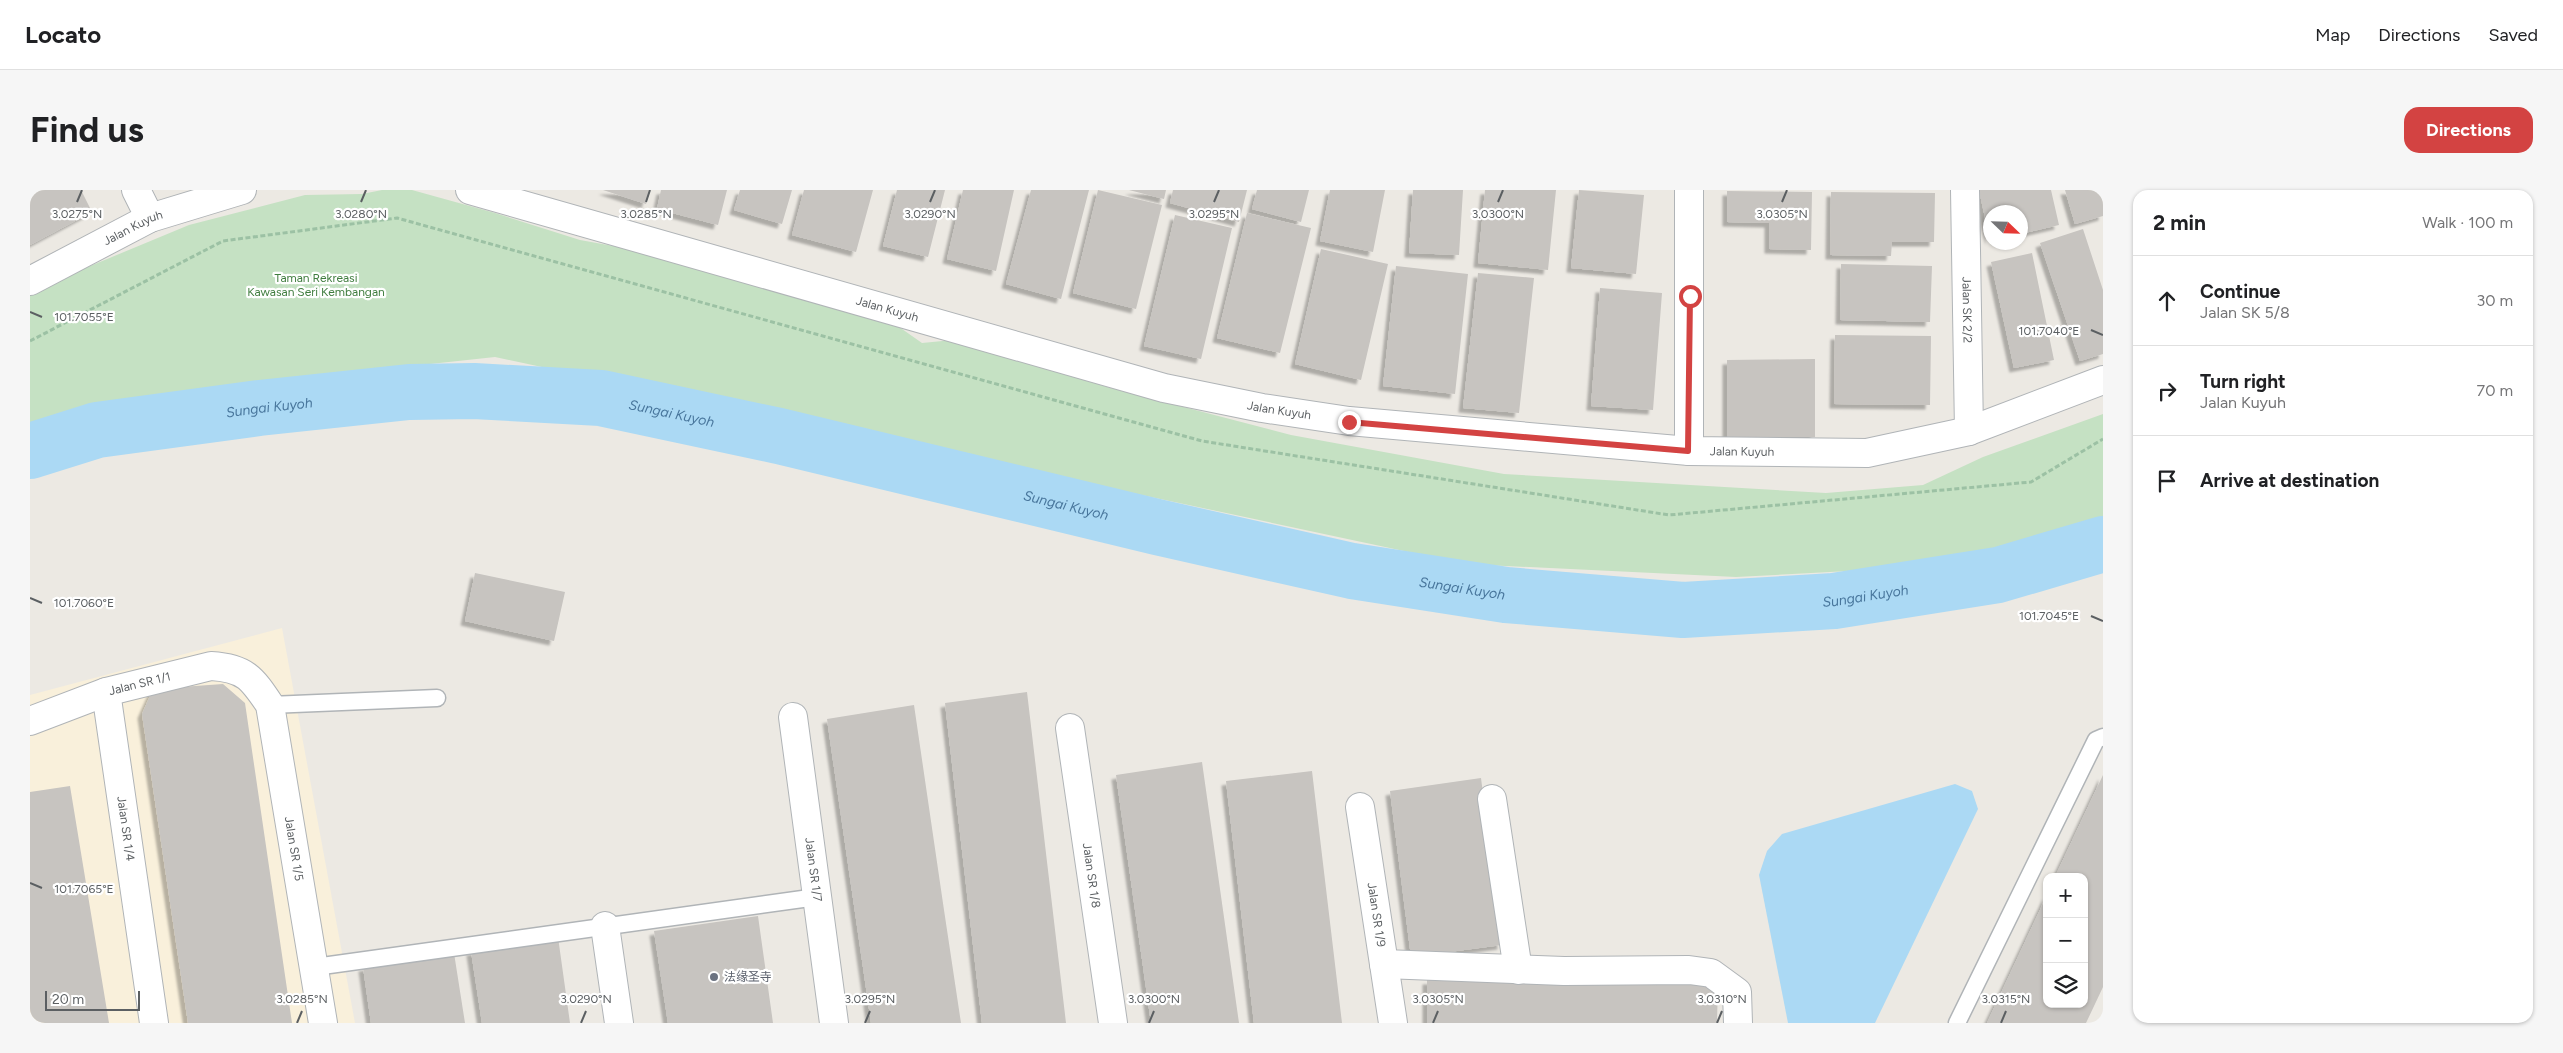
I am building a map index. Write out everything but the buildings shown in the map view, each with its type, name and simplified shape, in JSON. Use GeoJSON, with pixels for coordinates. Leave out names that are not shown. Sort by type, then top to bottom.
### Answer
{"type":"FeatureCollection","features":[{"type":"Feature","properties":{"kind":"street"},"geometry":{"type":"LineString","coordinates":[[136,190],[150,218]]}},
{"type":"Feature","properties":{"kind":"street","name":"Jalan Kuyuh"},"geometry":{"type":"LineString","coordinates":[[30,281],[150,218],[242,190]]}},
{"type":"Feature","properties":{"kind":"street","name":"Jalan Kuyuh"},"geometry":{"type":"LineString","coordinates":[[470,190],[1164,388],[1262,408],[1349,422],[1688,451],[1867,453],[1969,431],[2103,380]]}},
{"type":"Feature","properties":{"kind":"street"},"geometry":{"type":"LineString","coordinates":[[1688,451],[1689,190]]}},
{"type":"Feature","properties":{"kind":"street","name":"Jalan SK 2/2"},"geometry":{"type":"LineString","coordinates":[[1965,190],[1969,431]]}},
{"type":"Feature","properties":{"kind":"street","name":"Jalan SR 1/1"},"geometry":{"type":"LineString","coordinates":[[30,721],[106,692],[211,666],[225,667],[252,679]]}},
{"type":"Feature","properties":{"kind":"street","name":"Jalan SR 1/5"},"geometry":{"type":"LineString","coordinates":[[252,679],[270,705],[324,1023]]}},
{"type":"Feature","properties":{"kind":"street","name":"Jalan SR 1/4"},"geometry":{"type":"LineString","coordinates":[[106,692],[154,1023]]}},
{"type":"Feature","properties":{"kind":"street","name":"Jalan SR 1/7"},"geometry":{"type":"LineString","coordinates":[[793,717],[834,1023]]}},
{"type":"Feature","properties":{"kind":"street","name":"Jalan SR 1/8"},"geometry":{"type":"LineString","coordinates":[[1070,728],[1113,1023]]}},
{"type":"Feature","properties":{"kind":"street"},"geometry":{"type":"LineString","coordinates":[[1492,799],[1518,970]]}},
{"type":"Feature","properties":{"kind":"street","name":"Jalan SR 1/9"},"geometry":{"type":"LineString","coordinates":[[1360,807],[1393,1023]]}},
{"type":"Feature","properties":{"kind":"street"},"geometry":{"type":"LineString","coordinates":[[605,926],[619,1023]]}},
{"type":"Feature","properties":{"kind":"street"},"geometry":{"type":"LineString","coordinates":[[1384,964],[1518,970],[1689,970],[1712,973],[1737,992],[1738,1023]]}},
{"type":"Feature","properties":{"kind":"lane"},"geometry":{"type":"LineString","coordinates":[[270,705],[437,698]]}},
{"type":"Feature","properties":{"kind":"lane"},"geometry":{"type":"LineString","coordinates":[[1957,1023],[2096,740],[2103,738]]}},
{"type":"Feature","properties":{"kind":"lane"},"geometry":{"type":"LineString","coordinates":[[315,967],[817,897]]}},
{"type":"Feature","properties":{"kind":"shaded area"},"geometry":{"type":"Polygon","coordinates":[[[282,628],[355,1023],[30,1023],[30,695],[282,628]]]}},
{"type":"Feature","properties":{"kind":"green space","name":"Taman Rekreasi Kawasan Seri Kembangan"},"geometry":{"type":"Polygon","coordinates":[[[382,190],[412,190],[495,213],[580,240],[713,264],[872,308],[922,343],[963,339],[1107,387],[1291,435],[1504,474],[1826,493],[1923,485],[1983,457],[2103,414],[2103,522],[1962,565],[1736,577],[1465,564],[495,357],[218,387],[30,435],[30,291],[189,225],[305,195],[362,194],[382,190]]]}},
{"type":"Feature","properties":{"kind":"water"},"geometry":{"type":"Polygon","coordinates":[[[1955,784],[1972,791],[1978,809],[1875,1023],[1788,1023],[1759,875],[1767,851],[1782,834],[1955,784]]]}},
{"type":"Feature","properties":{"kind":"waterway","name":"Sungai Kuyoh"},"geometry":{"type":"LineString","coordinates":[[30,451],[97,430],[259,408],[409,392],[474,391],[601,398],[779,436],[1157,527],[1352,571],[1506,595],[1683,610],[1834,601],[1998,575],[2103,544]]}},
{"type":"Feature","properties":{"kind":"place","name":"法缘圣寺"},"geometry":{"type":"Point","coordinates":[714,977]}},
{"type":"Feature","properties":{"kind":"route"},"geometry":{"type":"LineString","coordinates":[[1349,422],[1688,451],[1690,296]]}}]}
